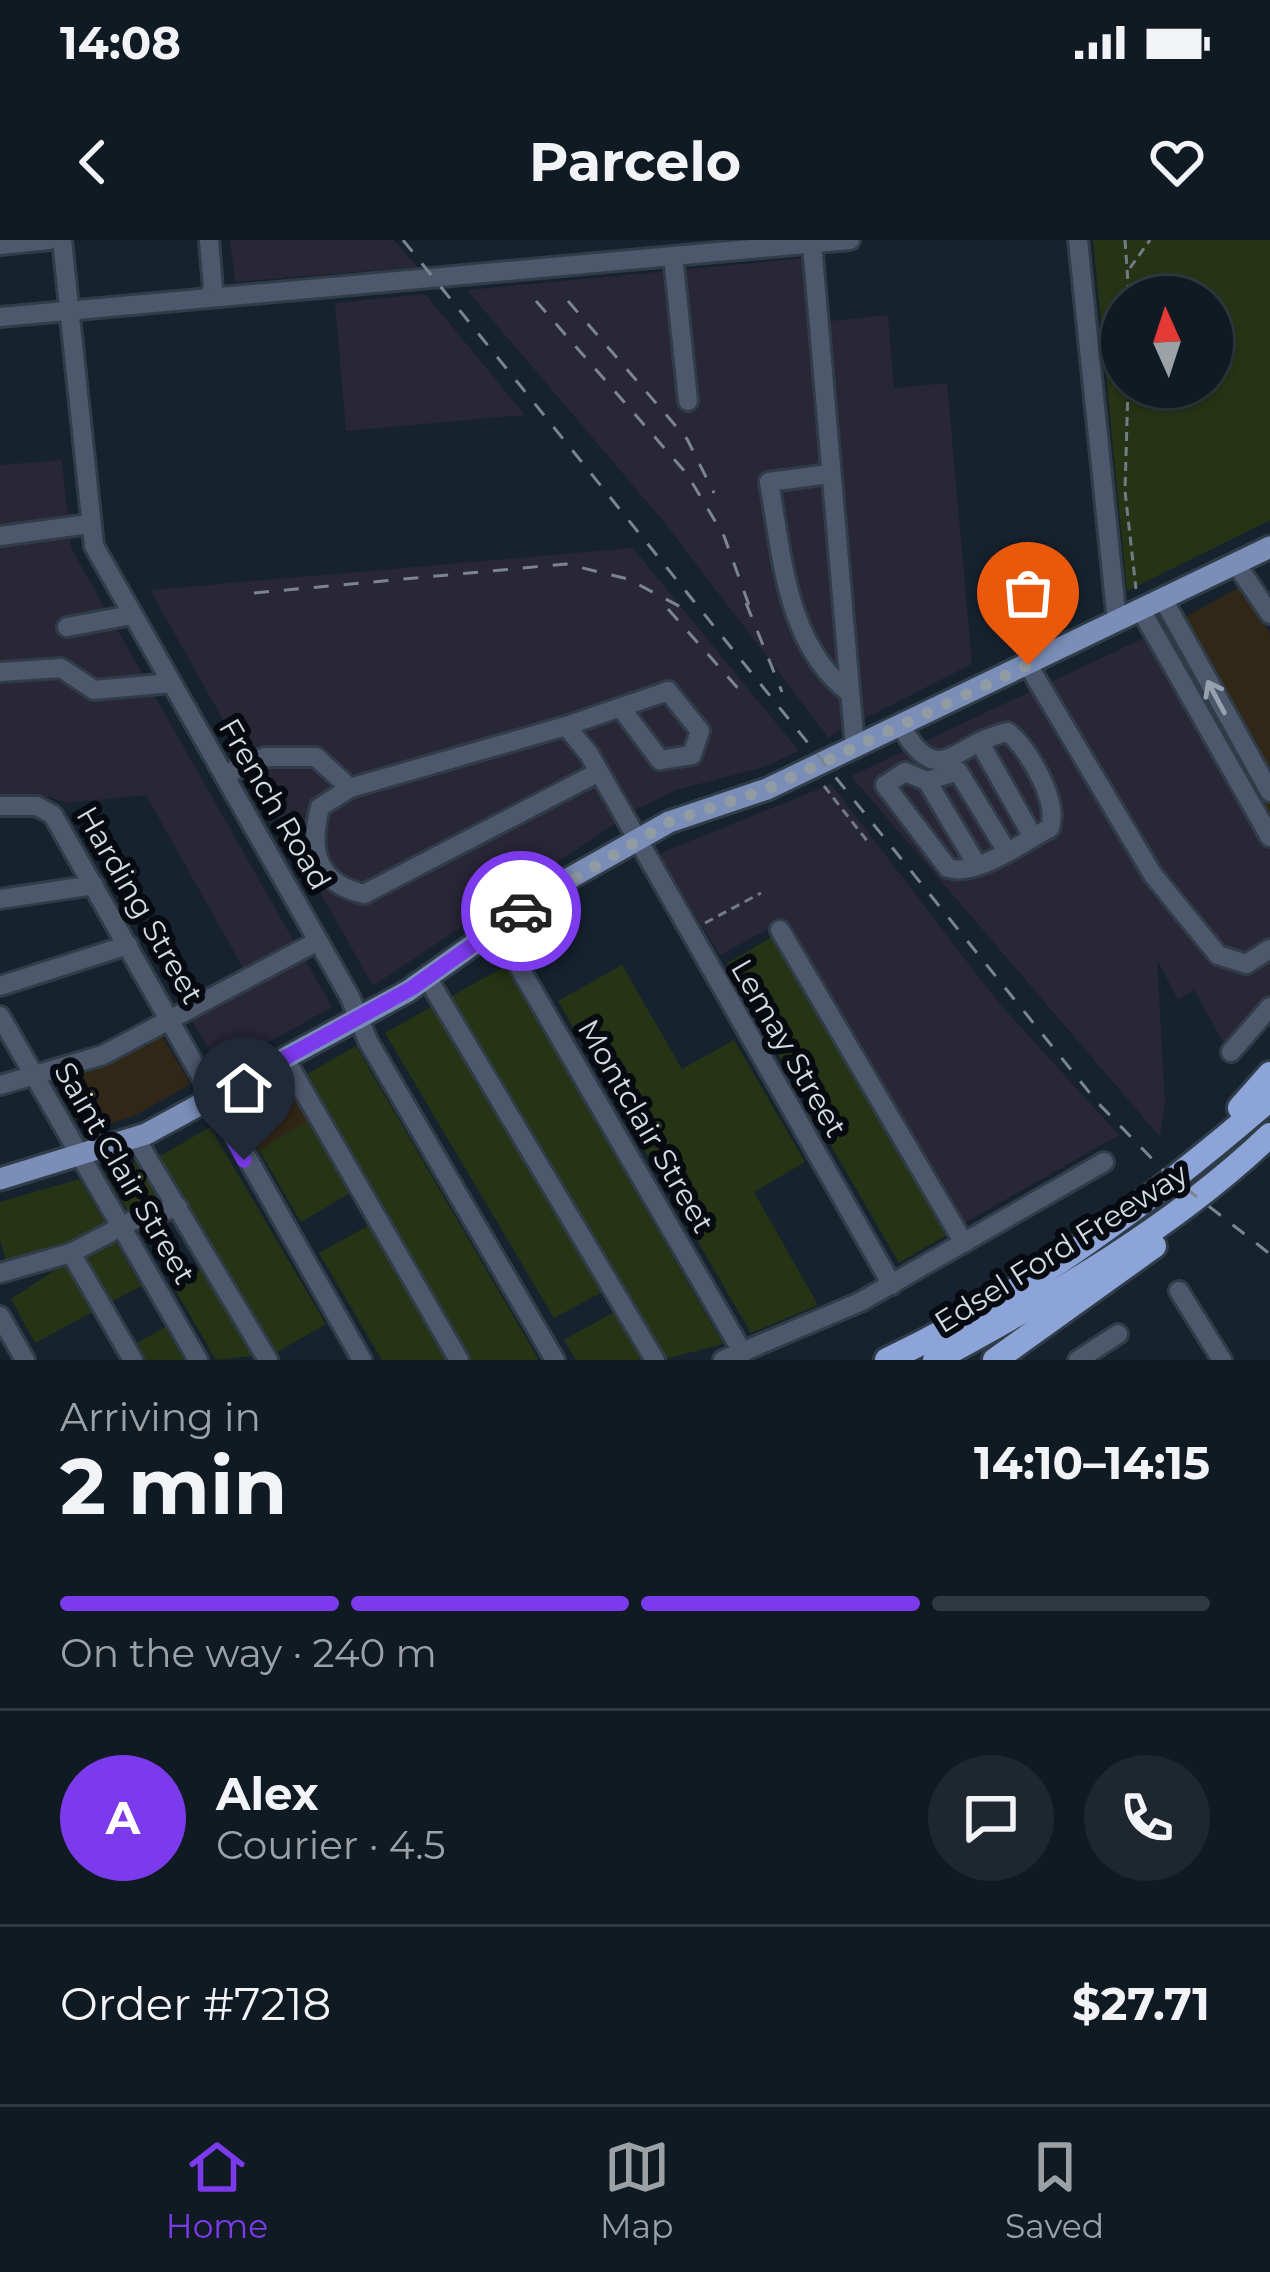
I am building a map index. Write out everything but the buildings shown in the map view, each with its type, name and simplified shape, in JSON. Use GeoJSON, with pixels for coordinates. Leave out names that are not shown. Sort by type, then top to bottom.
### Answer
{"type":"FeatureCollection","features":[{"type":"Feature","properties":{"kind":"highway"},"geometry":{"type":"LineString","coordinates":[[1196,1158],[1270,1074]]}},
{"type":"Feature","properties":{"kind":"highway","name":"Edsel Ford Freeway"},"geometry":{"type":"LineString","coordinates":[[886,1360],[1048,1272],[1270,1100]]}},
{"type":"Feature","properties":{"kind":"highway","name":"Edsel Ford Freeway"},"geometry":{"type":"LineString","coordinates":[[935,1360],[1062,1288],[1215,1188],[1270,1135]]}},
{"type":"Feature","properties":{"kind":"highway"},"geometry":{"type":"LineString","coordinates":[[995,1360],[1152,1248],[1215,1188]]}},
{"type":"Feature","properties":{"kind":"main road"},"geometry":{"type":"LineString","coordinates":[[0,1179],[136,1138],[428,979],[497,929],[688,814],[767,789],[1117,622],[1138,600],[1163,599],[1270,547]]}},
{"type":"Feature","properties":{"kind":"street"},"geometry":{"type":"LineString","coordinates":[[0,245],[49,240]]}},
{"type":"Feature","properties":{"kind":"street","name":"French Road"},"geometry":{"type":"LineString","coordinates":[[62,240],[88,524],[94,546],[555,1360]]}},
{"type":"Feature","properties":{"kind":"street"},"geometry":{"type":"LineString","coordinates":[[208,297],[213,289],[209,240]]}},
{"type":"Feature","properties":{"kind":"street"},"geometry":{"type":"LineString","coordinates":[[578,264],[586,240]]}},
{"type":"Feature","properties":{"kind":"street"},"geometry":{"type":"LineString","coordinates":[[0,317],[850,240]]}},
{"type":"Feature","properties":{"kind":"street"},"geometry":{"type":"LineString","coordinates":[[1078,240],[1117,622]]}},
{"type":"Feature","properties":{"kind":"street"},"geometry":{"type":"LineString","coordinates":[[812,244],[855,748]]}},
{"type":"Feature","properties":{"kind":"street"},"geometry":{"type":"LineString","coordinates":[[673,256],[688,401]]}},
{"type":"Feature","properties":{"kind":"street"},"geometry":{"type":"LineString","coordinates":[[829,474],[770,482],[792,610],[833,681],[850,693]]}},
{"type":"Feature","properties":{"kind":"street"},"geometry":{"type":"LineString","coordinates":[[0,536],[88,524]]}},
{"type":"Feature","properties":{"kind":"street"},"geometry":{"type":"LineString","coordinates":[[1236,564],[1270,614]]}},
{"type":"Feature","properties":{"kind":"street"},"geometry":{"type":"LineString","coordinates":[[1163,599],[1270,792]]}},
{"type":"Feature","properties":{"kind":"street"},"geometry":{"type":"LineString","coordinates":[[1138,600],[1270,837]]}},
{"type":"Feature","properties":{"kind":"street"},"geometry":{"type":"LineString","coordinates":[[67,627],[132,615]]}},
{"type":"Feature","properties":{"kind":"street"},"geometry":{"type":"LineString","coordinates":[[1028,665],[1153,875],[1218,955],[1246,964],[1270,949]]}},
{"type":"Feature","properties":{"kind":"street"},"geometry":{"type":"LineString","coordinates":[[0,672],[61,668],[94,690],[171,683]]}},
{"type":"Feature","properties":{"kind":"street"},"geometry":{"type":"LineString","coordinates":[[598,772],[364,894],[338,888],[319,865],[312,840],[320,807],[350,788],[621,708]]}},
{"type":"Feature","properties":{"kind":"street","name":"Lemay Street"},"geometry":{"type":"LineString","coordinates":[[566,726],[598,772],[892,1285]]}},
{"type":"Feature","properties":{"kind":"street"},"geometry":{"type":"LineString","coordinates":[[901,726],[928,761],[958,755],[1008,732],[1018,740],[1052,805],[1050,828],[977,865],[948,868],[885,785],[905,772],[927,781],[977,865]]}},
{"type":"Feature","properties":{"kind":"street"},"geometry":{"type":"LineString","coordinates":[[980,743],[1033,837]]}},
{"type":"Feature","properties":{"kind":"street"},"geometry":{"type":"LineString","coordinates":[[224,775],[266,757],[316,757],[350,788]]}},
{"type":"Feature","properties":{"kind":"street"},"geometry":{"type":"LineString","coordinates":[[927,781],[958,771],[1006,850]]}},
{"type":"Feature","properties":{"kind":"street","name":"Harding Street"},"geometry":{"type":"LineString","coordinates":[[0,806],[32,806],[53,815],[362,1360]]}},
{"type":"Feature","properties":{"kind":"street"},"geometry":{"type":"LineString","coordinates":[[0,899],[94,885]]}},
{"type":"Feature","properties":{"kind":"street","name":"Montclair Street"},"geometry":{"type":"LineString","coordinates":[[497,929],[743,1353]]}},
{"type":"Feature","properties":{"kind":"street"},"geometry":{"type":"LineString","coordinates":[[780,930],[969,1240]]}},
{"type":"Feature","properties":{"kind":"street"},"geometry":{"type":"LineString","coordinates":[[0,1085],[103,1055],[318,941]]}},
{"type":"Feature","properties":{"kind":"street"},"geometry":{"type":"LineString","coordinates":[[0,986],[128,944]]}},
{"type":"Feature","properties":{"kind":"street"},"geometry":{"type":"LineString","coordinates":[[428,979],[655,1360]]}},
{"type":"Feature","properties":{"kind":"street"},"geometry":{"type":"LineString","coordinates":[[1231,1052],[1270,1007]]}},
{"type":"Feature","properties":{"kind":"street","name":"Saint Clair Street"},"geometry":{"type":"LineString","coordinates":[[0,1016],[198,1360]]}},
{"type":"Feature","properties":{"kind":"street"},"geometry":{"type":"LineString","coordinates":[[285,1059],[459,1360]]}},
{"type":"Feature","properties":{"kind":"street"},"geometry":{"type":"LineString","coordinates":[[136,1138],[268,1360]]}},
{"type":"Feature","properties":{"kind":"street"},"geometry":{"type":"LineString","coordinates":[[723,1360],[892,1285],[1104,1162]]}},
{"type":"Feature","properties":{"kind":"street"},"geometry":{"type":"LineString","coordinates":[[0,1273],[71,1253],[121,1228],[178,1208]]}},
{"type":"Feature","properties":{"kind":"street"},"geometry":{"type":"LineString","coordinates":[[71,1253],[134,1360]]}},
{"type":"Feature","properties":{"kind":"street"},"geometry":{"type":"LineString","coordinates":[[1179,1291],[1222,1360]]}},
{"type":"Feature","properties":{"kind":"street"},"geometry":{"type":"LineString","coordinates":[[0,1316],[25,1360]]}},
{"type":"Feature","properties":{"kind":"street"},"geometry":{"type":"LineString","coordinates":[[1078,1360],[1113,1337],[1119,1360]]}},
{"type":"Feature","properties":{"kind":"path"},"geometry":{"type":"LineString","coordinates":[[1125,240],[1129,276]]}},
{"type":"Feature","properties":{"kind":"path"},"geometry":{"type":"LineString","coordinates":[[1129,269],[1150,240]]}},
{"type":"Feature","properties":{"kind":"path"},"geometry":{"type":"LineString","coordinates":[[1127,408],[1125,491],[1138,600]]}},
{"type":"Feature","properties":{"kind":"path"},"geometry":{"type":"LineString","coordinates":[[824,786],[868,842]]}},
{"type":"Feature","properties":{"kind":"path"},"geometry":{"type":"LineString","coordinates":[[698,927],[760,892]]}},
{"type":"Feature","properties":{"kind":"shaded area"},"geometry":{"type":"Polygon","coordinates":[[[230,240],[394,240],[417,267],[235,282],[230,240]]]}},
{"type":"Feature","properties":{"kind":"shaded area"},"geometry":{"type":"Polygon","coordinates":[[[805,258],[811,323],[888,315],[894,388],[947,383],[972,664],[828,737],[664,522],[467,290],[805,258]]]}},
{"type":"Feature","properties":{"kind":"shaded area"},"geometry":{"type":"Polygon","coordinates":[[[425,294],[525,415],[346,431],[335,303],[425,294]]]}},
{"type":"Feature","properties":{"kind":"shaded area"},"geometry":{"type":"Polygon","coordinates":[[[62,460],[71,548],[297,947],[247,975],[146,795],[66,803],[50,797],[0,802],[0,465],[62,460]]]}},
{"type":"Feature","properties":{"kind":"shaded area"},"geometry":{"type":"Polygon","coordinates":[[[633,548],[799,751],[764,767],[676,790],[637,809],[373,986],[150,590],[633,548]]]}},
{"type":"Feature","properties":{"kind":"shaded area"},"geometry":{"type":"Polygon","coordinates":[[[1244,585],[1270,634],[1270,815],[1263,819],[1161,630],[1244,585]]]}},
{"type":"Feature","properties":{"kind":"shaded area"},"geometry":{"type":"Polygon","coordinates":[[[1161,630],[1264,818],[1270,815],[1270,994],[1225,1045],[1194,990],[1178,1000],[1157,959],[1165,1103],[1160,1137],[851,776],[1161,630]]]}},
{"type":"Feature","properties":{"kind":"shaded area"},"geometry":{"type":"Polygon","coordinates":[[[831,784],[998,1002],[1119,1135],[961,1225],[783,921],[720,955],[661,859],[663,852],[831,784]]]}},
{"type":"Feature","properties":{"kind":"shaded area"},"geometry":{"type":"Polygon","coordinates":[[[302,954],[332,1007],[220,1069],[190,1017],[302,954]]]}},
{"type":"Feature","properties":{"kind":"shaded area"},"geometry":{"type":"Polygon","coordinates":[[[160,1033],[191,1084],[132,1117],[83,1131],[52,1076],[160,1033]]]}},
{"type":"Feature","properties":{"kind":"shaded area"},"geometry":{"type":"Polygon","coordinates":[[[295,1080],[316,1122],[259,1152],[237,1110],[295,1080]]]}},
{"type":"Feature","properties":{"kind":"green space"},"geometry":{"type":"Polygon","coordinates":[[[1093,240],[1270,240],[1270,520],[1127,591],[1109,408],[1233,408],[1233,276],[1101,276],[1101,323],[1093,240]]]}},
{"type":"Feature","properties":{"kind":"green space"},"geometry":{"type":"Polygon","coordinates":[[[777,934],[950,1233],[899,1263],[726,964],[777,934]]]}},
{"type":"Feature","properties":{"kind":"green space"},"geometry":{"type":"Polygon","coordinates":[[[622,965],[682,1069],[734,1040],[805,1162],[754,1192],[818,1305],[751,1333],[558,1001],[622,965]]]}},
{"type":"Feature","properties":{"kind":"green space"},"geometry":{"type":"Polygon","coordinates":[[[506,966],[723,1344],[661,1360],[450,997],[506,966]]]}},
{"type":"Feature","properties":{"kind":"green space"},"geometry":{"type":"Polygon","coordinates":[[[440,1002],[608,1289],[554,1318],[385,1033],[440,1002]]]}},
{"type":"Feature","properties":{"kind":"green space"},"geometry":{"type":"Polygon","coordinates":[[[356,1046],[539,1360],[466,1360],[302,1077],[356,1046]]]}},
{"type":"Feature","properties":{"kind":"green space"},"geometry":{"type":"Polygon","coordinates":[[[313,1118],[355,1190],[301,1222],[259,1150],[313,1118]]]}},
{"type":"Feature","properties":{"kind":"green space"},"geometry":{"type":"Polygon","coordinates":[[[210,1127],[326,1324],[272,1355],[157,1158],[210,1127]]]}},
{"type":"Feature","properties":{"kind":"green space"},"geometry":{"type":"Polygon","coordinates":[[[144,1160],[170,1204],[130,1215],[105,1172],[144,1160]]]}},
{"type":"Feature","properties":{"kind":"green space"},"geometry":{"type":"Polygon","coordinates":[[[79,1179],[106,1224],[67,1246],[7,1264],[0,1240],[0,1202],[79,1179]]]}},
{"type":"Feature","properties":{"kind":"green space"},"geometry":{"type":"Polygon","coordinates":[[[375,1222],[454,1360],[382,1360],[319,1253],[375,1222]]]}},
{"type":"Feature","properties":{"kind":"green space"},"geometry":{"type":"Polygon","coordinates":[[[111,1233],[141,1286],[35,1343],[11,1299],[111,1233]]]}},
{"type":"Feature","properties":{"kind":"green space"},"geometry":{"type":"Polygon","coordinates":[[[207,1266],[260,1355],[216,1360],[173,1286],[207,1266]]]}},
{"type":"Feature","properties":{"kind":"green space"},"geometry":{"type":"Polygon","coordinates":[[[618,1310],[647,1360],[576,1360],[564,1340],[618,1310]]]}},
{"type":"Feature","properties":{"kind":"green space"},"geometry":{"type":"Polygon","coordinates":[[[165,1327],[184,1360],[137,1360],[130,1347],[165,1327]]]}},
{"type":"Feature","properties":{"kind":"railway"},"geometry":{"type":"LineString","coordinates":[[403,240],[1097,1102],[1165,1172],[1270,1254]]}},
{"type":"Feature","properties":{"kind":"railway"},"geometry":{"type":"LineString","coordinates":[[536,301],[687,474],[724,536],[754,619]]}},
{"type":"Feature","properties":{"kind":"railway"},"geometry":{"type":"LineString","coordinates":[[568,301],[687,439],[714,493]]}},
{"type":"Feature","properties":{"kind":"railway"},"geometry":{"type":"LineString","coordinates":[[254,593],[566,564],[628,579],[692,613]]}},
{"type":"Feature","properties":{"kind":"railway"},"geometry":{"type":"LineString","coordinates":[[746,603],[782,692]]}},
{"type":"Feature","properties":{"kind":"railway"},"geometry":{"type":"LineString","coordinates":[[668,609],[743,694]]}},
{"type":"Feature","properties":{"kind":"way so far"},"geometry":{"type":"LineString","coordinates":[[521,911],[669,822],[767,789],[1028,665]]}},
{"type":"Feature","properties":{"kind":"route"},"geometry":{"type":"LineString","coordinates":[[244,1160],[212,1098],[412,988],[521,911]]}}]}
